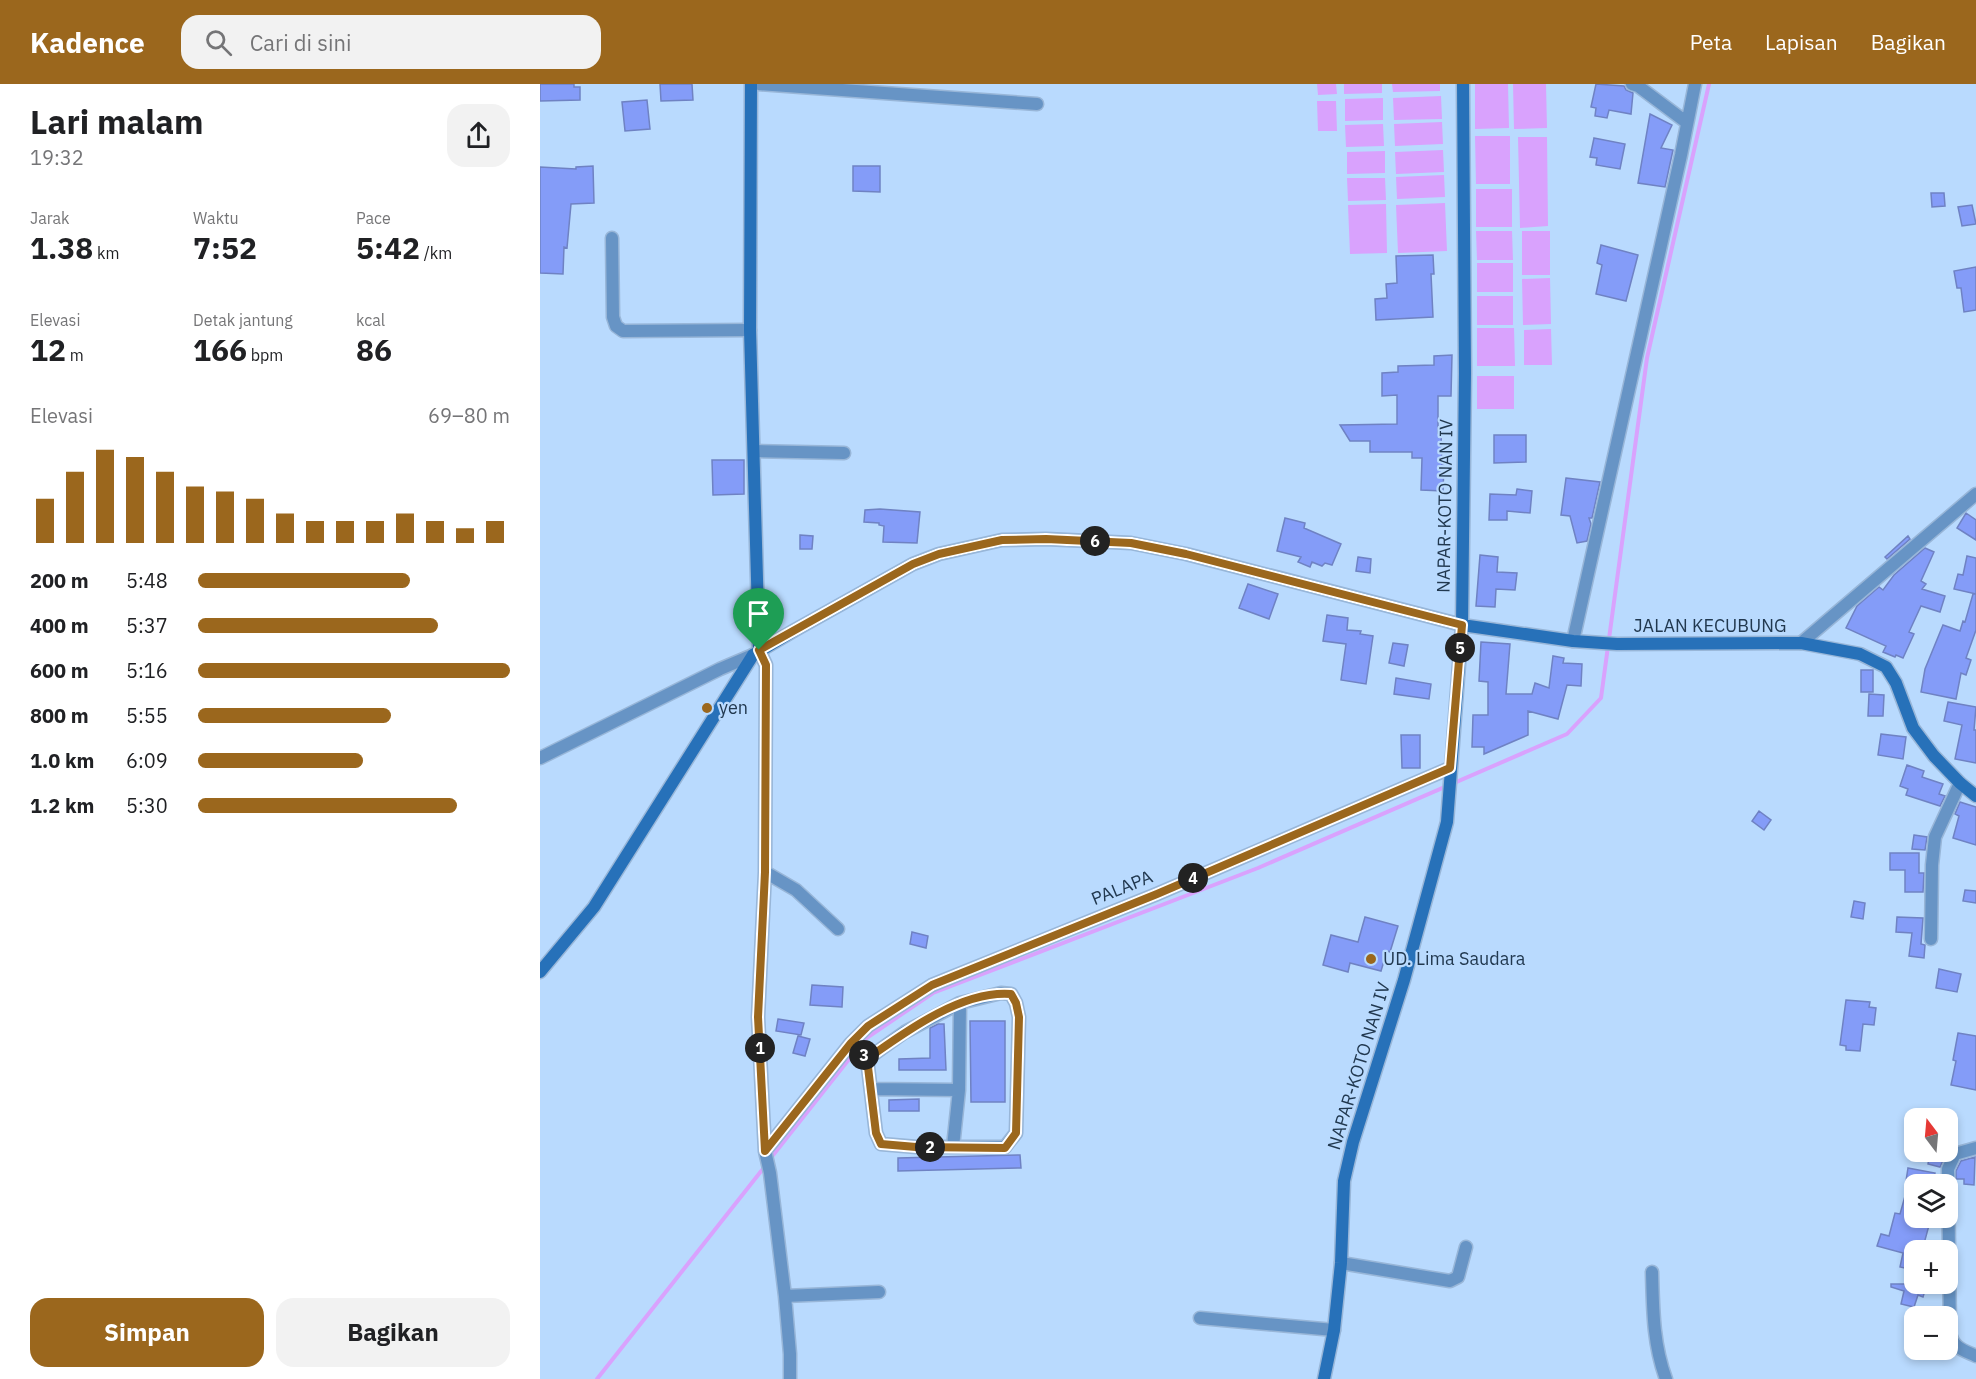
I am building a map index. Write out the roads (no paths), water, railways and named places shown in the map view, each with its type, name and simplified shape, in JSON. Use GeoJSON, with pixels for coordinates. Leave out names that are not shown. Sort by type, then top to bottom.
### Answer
{"type":"FeatureCollection","features":[{"type":"Feature","properties":{"kind":"street"},"geometry":{"type":"LineString","coordinates":[[540,972],[594,907],[756,653],[750,330],[751,84]]}},
{"type":"Feature","properties":{"kind":"street"},"geometry":{"type":"LineString","coordinates":[[759,84],[1037,104]]}},
{"type":"Feature","properties":{"kind":"street","name":"NAPAR-KOTO NAN IV"},"geometry":{"type":"LineString","coordinates":[[1324,1379],[1334,1329],[1341,1263],[1344,1181],[1353,1142],[1404,980],[1447,822],[1462,625],[1465,373],[1462,84]]}},
{"type":"Feature","properties":{"kind":"street"},"geometry":{"type":"LineString","coordinates":[[1632,84],[1638,86],[1686,122]]}},
{"type":"Feature","properties":{"kind":"street"},"geometry":{"type":"LineString","coordinates":[[1573,641],[1695,84]]}},
{"type":"Feature","properties":{"kind":"street"},"geometry":{"type":"LineString","coordinates":[[612,238],[613,317],[616,327],[623,331],[750,330]]}},
{"type":"Feature","properties":{"kind":"street"},"geometry":{"type":"LineString","coordinates":[[754,451],[844,453]]}},
{"type":"Feature","properties":{"kind":"street","name":"JALAN KECUBUNG"},"geometry":{"type":"LineString","coordinates":[[756,653],[913,564],[939,554],[1002,540],[1046,539],[1131,543],[1186,554],[1462,625],[1573,641],[1617,644],[1801,644],[1976,494]]}},
{"type":"Feature","properties":{"kind":"street"},"geometry":{"type":"LineString","coordinates":[[1801,644],[1860,654],[1886,667],[1896,683],[1913,728],[1934,756],[1976,796]]}},
{"type":"Feature","properties":{"kind":"street"},"geometry":{"type":"LineString","coordinates":[[540,758],[756,653]]}},
{"type":"Feature","properties":{"kind":"street"},"geometry":{"type":"LineString","coordinates":[[756,653],[766,665],[765,872],[758,1017],[765,1153],[770,1173],[785,1296],[790,1379]]}},
{"type":"Feature","properties":{"kind":"street","name":"PALAPA"},"geometry":{"type":"LineString","coordinates":[[765,1153],[859,1050],[868,1026],[932,985],[1157,894],[1450,771]]}},
{"type":"Feature","properties":{"kind":"street"},"geometry":{"type":"LineString","coordinates":[[1931,939],[1932,865],[1935,837],[1960,783]]}},
{"type":"Feature","properties":{"kind":"street"},"geometry":{"type":"LineString","coordinates":[[765,872],[796,890],[838,929]]}},
{"type":"Feature","properties":{"kind":"street"},"geometry":{"type":"LineString","coordinates":[[1001,993],[1011,994],[1019,1017],[1016,1133],[1005,1148],[881,1144],[876,1133],[871,1089],[859,1050],[905,1032],[960,1003],[1001,993]]}},
{"type":"Feature","properties":{"kind":"street"},"geometry":{"type":"LineString","coordinates":[[953,1147],[959,1090],[960,1003]]}},
{"type":"Feature","properties":{"kind":"street"},"geometry":{"type":"LineString","coordinates":[[871,1089],[959,1090]]}},
{"type":"Feature","properties":{"kind":"street"},"geometry":{"type":"LineString","coordinates":[[1976,1148],[1955,1154],[1948,1169],[1950,1333],[1954,1344],[1959,1349],[1976,1356]]}},
{"type":"Feature","properties":{"kind":"street"},"geometry":{"type":"LineString","coordinates":[[1341,1263],[1450,1281],[1458,1277],[1466,1247]]}},
{"type":"Feature","properties":{"kind":"street"},"geometry":{"type":"LineString","coordinates":[[1652,1272],[1654,1327],[1658,1358],[1666,1379]]}},
{"type":"Feature","properties":{"kind":"street"},"geometry":{"type":"LineString","coordinates":[[785,1296],[879,1292]]}},
{"type":"Feature","properties":{"kind":"street"},"geometry":{"type":"LineString","coordinates":[[1200,1318],[1263,1325],[1334,1329]]}},
{"type":"Feature","properties":{"kind":"waterway"},"geometry":{"type":"LineString","coordinates":[[770,1159],[865,1039],[933,993],[1258,868],[1567,734],[1601,698],[1647,358],[1709,84]]}},
{"type":"Feature","properties":{"kind":"waterway"},"geometry":{"type":"LineString","coordinates":[[597,1379],[766,1165]]}},
{"type":"Feature","properties":{"kind":"place","name":"yen"},"geometry":{"type":"Point","coordinates":[707,708]}},
{"type":"Feature","properties":{"kind":"place","name":"UD. Lima Saudara"},"geometry":{"type":"Point","coordinates":[1371,959]}}]}
